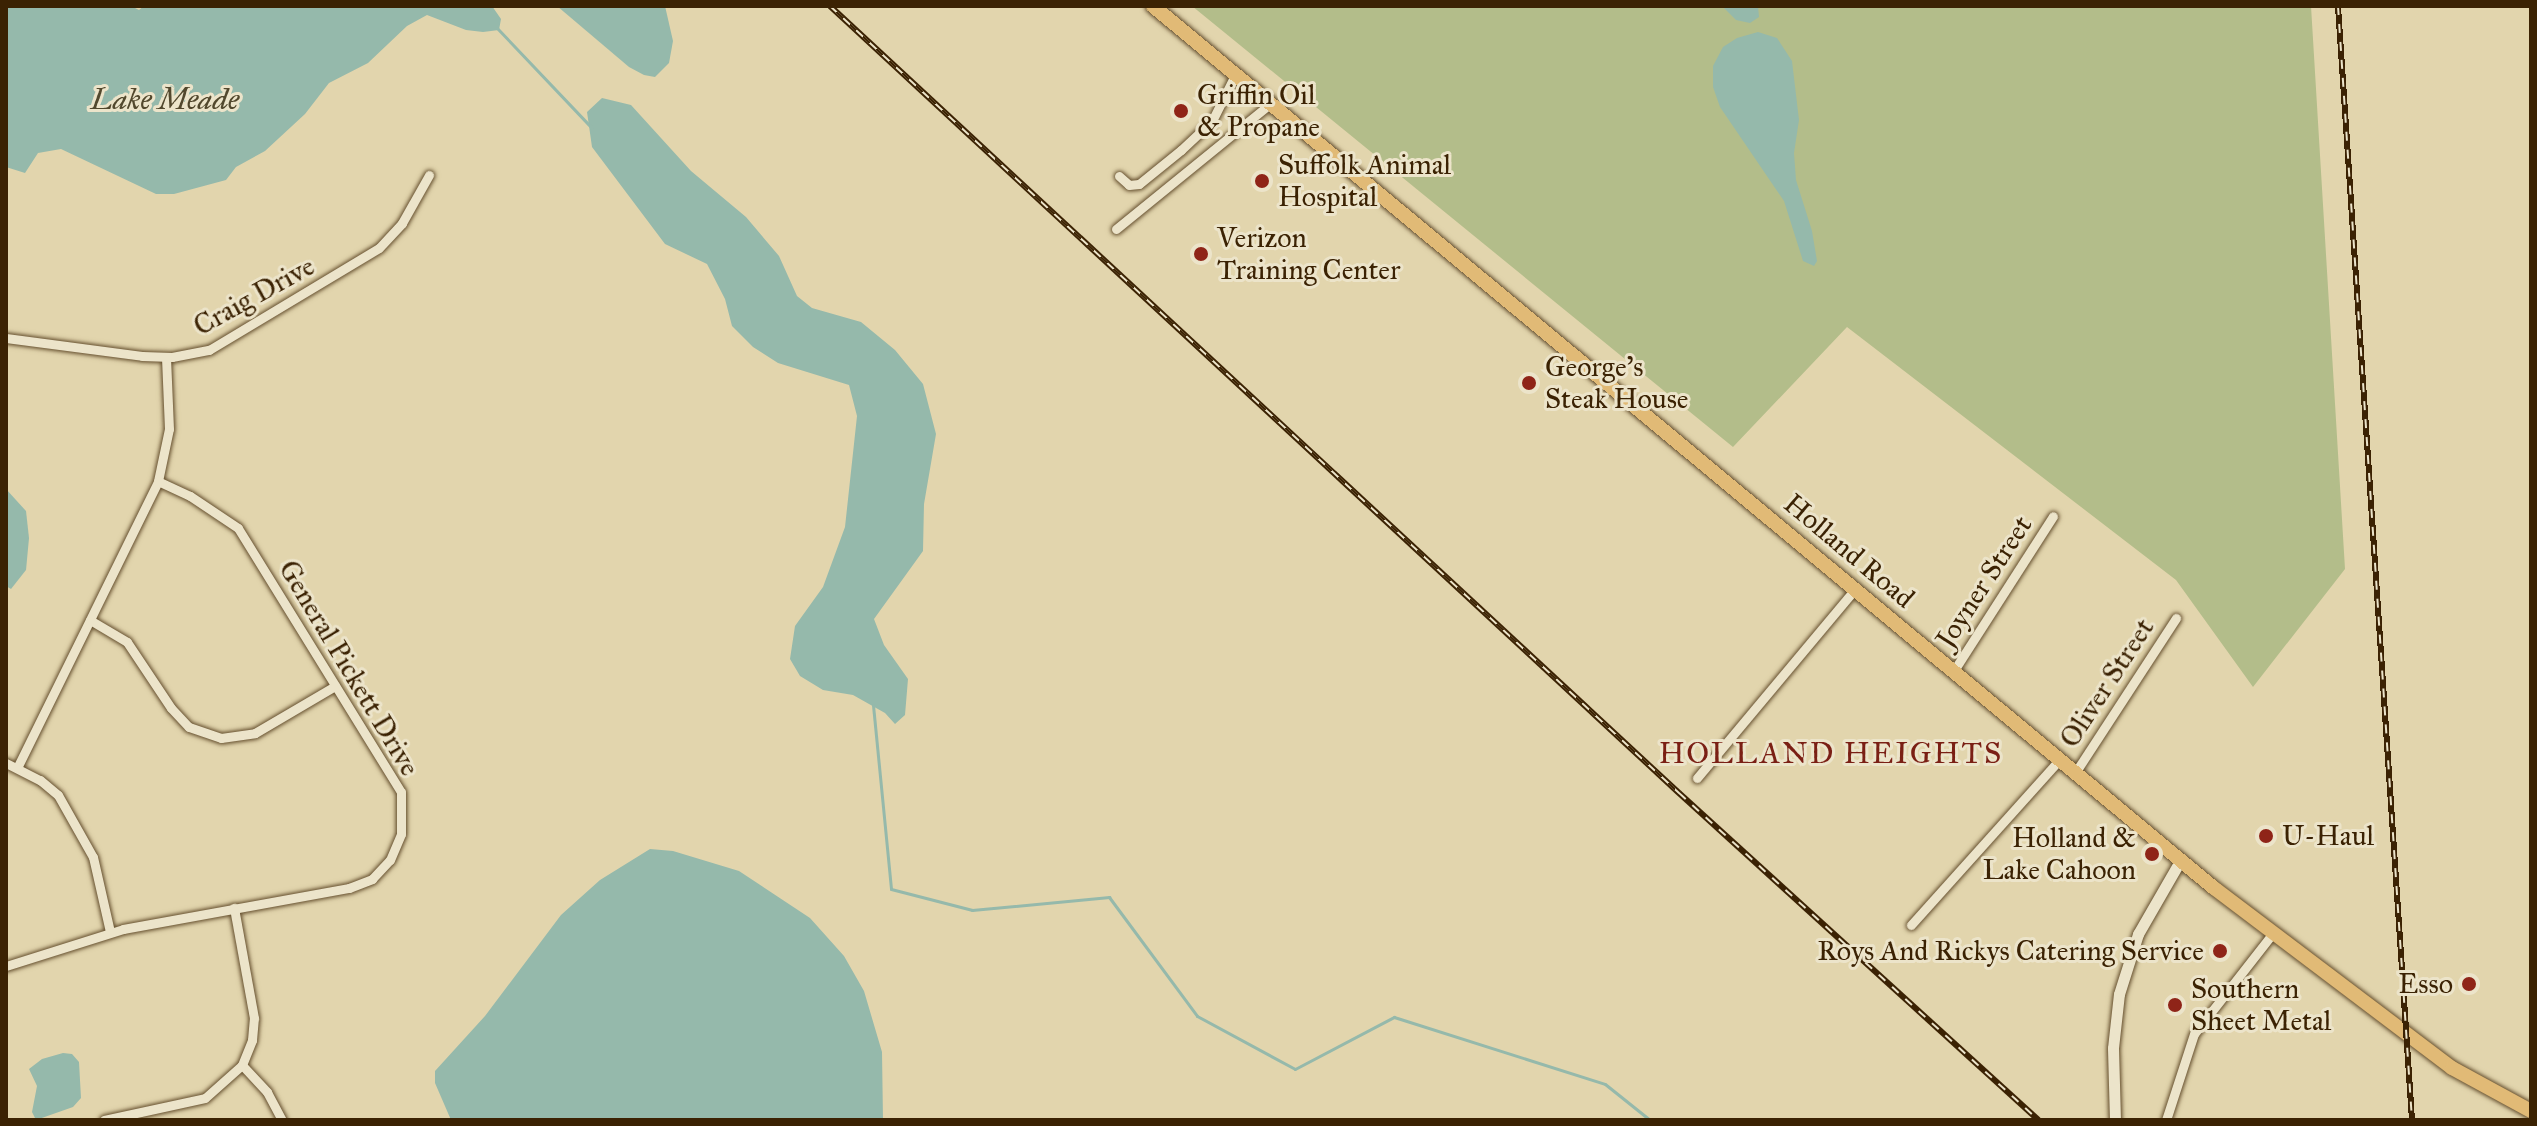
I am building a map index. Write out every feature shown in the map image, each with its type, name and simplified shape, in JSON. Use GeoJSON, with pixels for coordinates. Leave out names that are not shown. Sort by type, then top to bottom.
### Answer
{"type":"FeatureCollection","features":[{"type":"Feature","properties":{"kind":"main road","name":"Holland Road"},"geometry":{"type":"LineString","coordinates":[[1153,6],[2180,861],[2452,1068],[2531,1111]]}},
{"type":"Feature","properties":{"kind":"street"},"geometry":{"type":"LineString","coordinates":[[1119,176],[1129,185],[1139,184],[1181,150],[1212,121],[1235,75]]}},
{"type":"Feature","properties":{"kind":"street"},"geometry":{"type":"LineString","coordinates":[[1116,229],[1270,104]]}},
{"type":"Feature","properties":{"kind":"street","name":"Craig Drive"},"geometry":{"type":"LineString","coordinates":[[6,338],[166,357],[193,354],[226,343],[366,257],[392,236],[429,175]]}},
{"type":"Feature","properties":{"kind":"street"},"geometry":{"type":"LineString","coordinates":[[17,768],[158,481],[169,429],[166,357]]}},
{"type":"Feature","properties":{"kind":"street","name":"General Pickett Drive"},"geometry":{"type":"LineString","coordinates":[[6,966],[110,932],[349,888],[372,879],[390,860],[401,834],[401,792],[238,528],[190,496],[158,481]]}},
{"type":"Feature","properties":{"kind":"street","name":"Joyner Street"},"geometry":{"type":"LineString","coordinates":[[1953,672],[2053,516]]}},
{"type":"Feature","properties":{"kind":"street"},"geometry":{"type":"LineString","coordinates":[[1697,778],[1855,589]]}},
{"type":"Feature","properties":{"kind":"street","name":"Oliver Street"},"geometry":{"type":"LineString","coordinates":[[2075,773],[2176,618]]}},
{"type":"Feature","properties":{"kind":"street"},"geometry":{"type":"LineString","coordinates":[[90,620],[127,642],[171,708],[189,727],[221,738],[255,733],[335,686]]}},
{"type":"Feature","properties":{"kind":"street"},"geometry":{"type":"LineString","coordinates":[[1911,925],[2059,760]]}},
{"type":"Feature","properties":{"kind":"street"},"geometry":{"type":"LineString","coordinates":[[6,763],[52,789],[88,845],[98,872],[110,932]]}},
{"type":"Feature","properties":{"kind":"street"},"geometry":{"type":"LineString","coordinates":[[2115,1120],[2113,1048],[2119,994],[2138,934],[2180,861]]}},
{"type":"Feature","properties":{"kind":"street"},"geometry":{"type":"LineString","coordinates":[[104,1120],[205,1098],[242,1065],[252,1040],[254,1018],[234,908]]}},
{"type":"Feature","properties":{"kind":"street"},"geometry":{"type":"LineString","coordinates":[[2166,1120],[2194,1034],[2272,934]]}},
{"type":"Feature","properties":{"kind":"street"},"geometry":{"type":"LineString","coordinates":[[242,1065],[267,1092],[282,1120]]}},
{"type":"Feature","properties":{"kind":"green space"},"geometry":{"type":"Polygon","coordinates":[[[1192,6],[2311,6],[2345,569],[2253,687],[2176,580],[1847,327],[1733,447],[1192,6]]]}},
{"type":"Feature","properties":{"kind":"water","name":"Lake Meade"},"geometry":{"type":"Polygon","coordinates":[[[7,6],[131,6],[139,10],[144,6],[492,6],[501,19],[499,30],[483,32],[466,30],[427,15],[407,26],[368,63],[329,83],[305,114],[265,151],[236,167],[226,180],[174,194],[156,194],[61,149],[38,153],[25,173],[6,167],[7,6]]]}},
{"type":"Feature","properties":{"kind":"water"},"geometry":{"type":"Polygon","coordinates":[[[557,6],[665,6],[673,41],[669,63],[655,77],[644,75],[629,67],[557,6]]]}},
{"type":"Feature","properties":{"kind":"water"},"geometry":{"type":"Polygon","coordinates":[[[1722,6],[1758,6],[1759,17],[1750,23],[1736,20],[1722,6]]]}},
{"type":"Feature","properties":{"kind":"water"},"geometry":{"type":"Polygon","coordinates":[[[1758,32],[1777,38],[1792,61],[1799,120],[1794,153],[1796,180],[1812,231],[1817,261],[1814,266],[1803,261],[1784,201],[1720,107],[1713,87],[1713,66],[1723,47],[1737,38],[1758,32]]]}},
{"type":"Feature","properties":{"kind":"water"},"geometry":{"type":"Polygon","coordinates":[[[602,98],[631,105],[691,171],[746,217],[779,256],[797,296],[812,308],[861,322],[895,350],[923,384],[936,434],[924,504],[923,551],[874,619],[884,645],[908,679],[905,715],[895,724],[885,713],[853,695],[823,690],[800,676],[790,659],[795,626],[823,587],[845,527],[857,416],[849,385],[778,363],[753,347],[732,326],[725,299],[707,264],[665,244],[592,147],[587,112],[602,98]]]}},
{"type":"Feature","properties":{"kind":"water"},"geometry":{"type":"Polygon","coordinates":[[[6,489],[26,511],[29,538],[26,570],[11,589],[6,586],[6,489]]]}},
{"type":"Feature","properties":{"kind":"water"},"geometry":{"type":"Polygon","coordinates":[[[650,849],[673,851],[739,871],[810,918],[844,956],[864,991],[882,1052],[883,1120],[451,1120],[435,1083],[435,1071],[485,1016],[561,915],[600,880],[650,849]]]}},
{"type":"Feature","properties":{"kind":"water"},"geometry":{"type":"Polygon","coordinates":[[[63,1053],[72,1054],[79,1062],[81,1098],[73,1107],[36,1120],[32,1112],[37,1086],[29,1069],[42,1059],[63,1053]]]}},
{"type":"Feature","properties":{"kind":"waterway"},"geometry":{"type":"LineString","coordinates":[[497,28],[591,127]]}},
{"type":"Feature","properties":{"kind":"waterway"},"geometry":{"type":"LineString","coordinates":[[873,705],[891,889],[972,910],[1109,897],[1197,1016],[1295,1069],[1394,1017],[1605,1084],[1650,1120]]}},
{"type":"Feature","properties":{"kind":"railway"},"geometry":{"type":"LineString","coordinates":[[830,6],[1679,793],[2038,1120]]}},
{"type":"Feature","properties":{"kind":"railway"},"geometry":{"type":"LineString","coordinates":[[2338,6],[2412,1120]]}},
{"type":"Feature","properties":{"kind":"place","name":"Griffin Oil & Propane"},"geometry":{"type":"Point","coordinates":[1181,111]}},
{"type":"Feature","properties":{"kind":"place","name":"Suffolk Animal Hospital"},"geometry":{"type":"Point","coordinates":[1262,181]}},
{"type":"Feature","properties":{"kind":"place","name":"Verizon Training Center"},"geometry":{"type":"Point","coordinates":[1201,254]}},
{"type":"Feature","properties":{"kind":"place","name":"George's Steak House"},"geometry":{"type":"Point","coordinates":[1529,383]}},
{"type":"Feature","properties":{"kind":"place","name":"U-Haul"},"geometry":{"type":"Point","coordinates":[2266,836]}},
{"type":"Feature","properties":{"kind":"place","name":"Holland & Lake Cahoon"},"geometry":{"type":"Point","coordinates":[2152,854]}},
{"type":"Feature","properties":{"kind":"place","name":"Roys And Rickys Catering Service"},"geometry":{"type":"Point","coordinates":[2220,951]}},
{"type":"Feature","properties":{"kind":"place","name":"Esso"},"geometry":{"type":"Point","coordinates":[2469,984]}},
{"type":"Feature","properties":{"kind":"place","name":"Southern Sheet Metal"},"geometry":{"type":"Point","coordinates":[2175,1005]}},
{"type":"Feature","properties":{"kind":"district","name":"HOLLAND HEIGHTS"},"geometry":{"type":"Point","coordinates":[1831,753]}}]}
